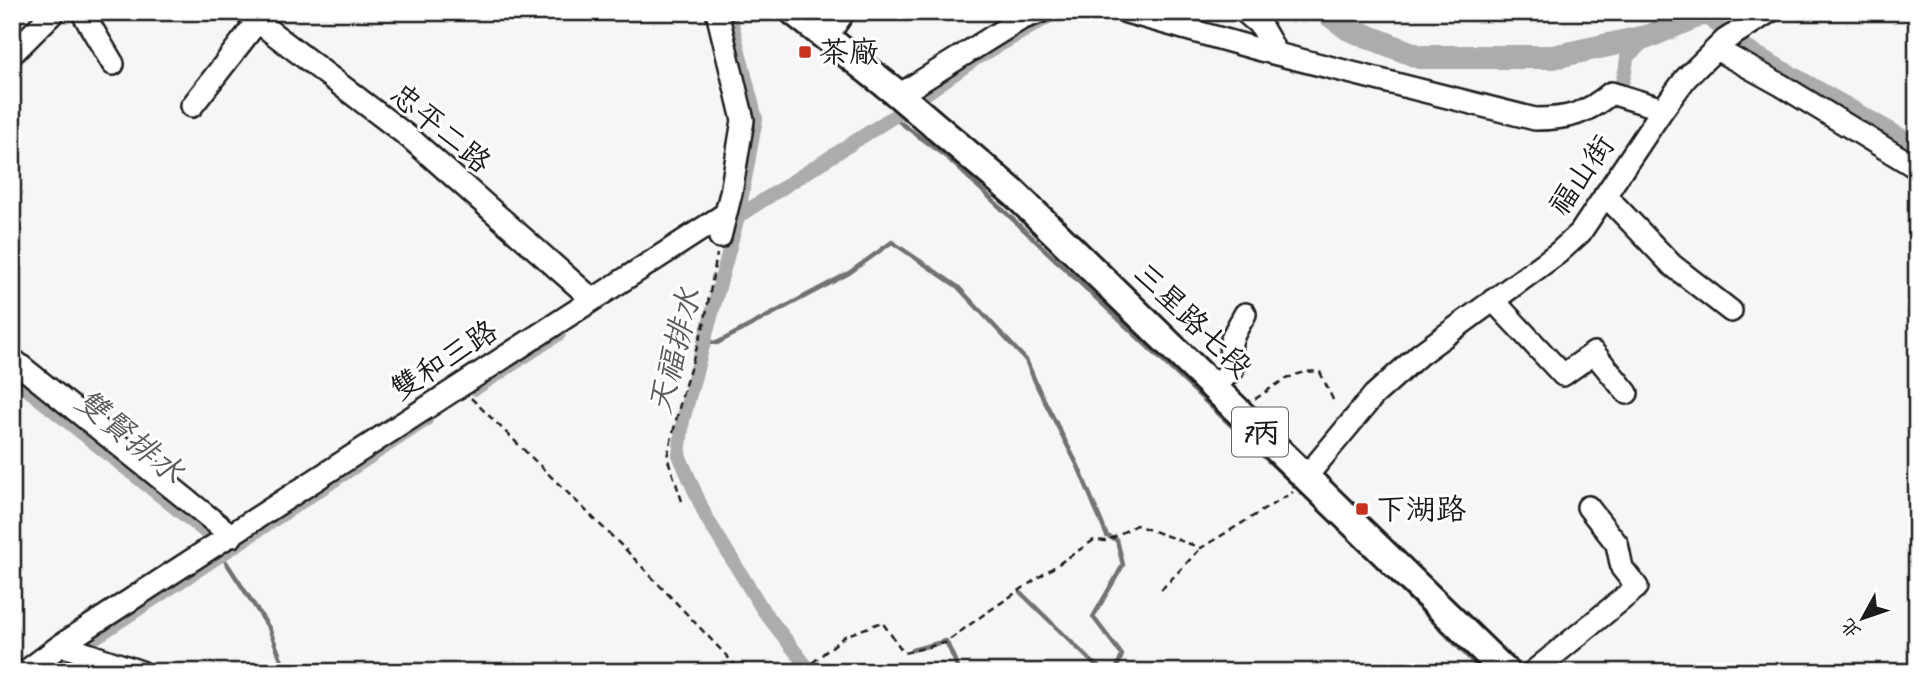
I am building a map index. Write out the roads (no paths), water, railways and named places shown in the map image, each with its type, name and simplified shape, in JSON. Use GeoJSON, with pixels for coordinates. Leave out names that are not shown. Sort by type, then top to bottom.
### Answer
{"type":"FeatureCollection","features":[{"type":"Feature","properties":{"kind":"main road","name":"7丙"},"geometry":{"type":"LineString","coordinates":[[794,12],[907,102]]}},
{"type":"Feature","properties":{"kind":"main road","name":"三星路七段"},"geometry":{"type":"LineString","coordinates":[[907,102],[1014,193],[1506,672]]}},
{"type":"Feature","properties":{"kind":"street"},"geometry":{"type":"LineString","coordinates":[[12,54],[54,12]]}},
{"type":"Feature","properties":{"kind":"street"},"geometry":{"type":"LineString","coordinates":[[82,12],[113,64]]}},
{"type":"Feature","properties":{"kind":"street","name":"雙和三路"},"geometry":{"type":"LineString","coordinates":[[25,672],[74,650],[232,536],[592,299],[722,225],[731,193],[743,120],[717,12]]}},
{"type":"Feature","properties":{"kind":"street"},"geometry":{"type":"LineString","coordinates":[[827,38],[844,12]]}},
{"type":"Feature","properties":{"kind":"street"},"geometry":{"type":"LineString","coordinates":[[907,102],[1021,19],[1041,12]]}},
{"type":"Feature","properties":{"kind":"street"},"geometry":{"type":"LineString","coordinates":[[1126,12],[1261,50],[1535,119],[1569,118],[1617,95],[1662,109]]}},
{"type":"Feature","properties":{"kind":"street"},"geometry":{"type":"LineString","coordinates":[[1245,12],[1261,26],[1272,45],[1267,50],[1261,50]]}},
{"type":"Feature","properties":{"kind":"street","name":"福山街"},"geometry":{"type":"LineString","coordinates":[[1309,479],[1374,395],[1420,354],[1558,253],[1580,233],[1662,109],[1686,78],[1725,40],[1769,12]]}},
{"type":"Feature","properties":{"kind":"street"},"geometry":{"type":"LineString","coordinates":[[192,106],[251,17]]}},
{"type":"Feature","properties":{"kind":"street","name":"忠平二路"},"geometry":{"type":"LineString","coordinates":[[251,17],[410,138],[592,299]]}},
{"type":"Feature","properties":{"kind":"street"},"geometry":{"type":"LineString","coordinates":[[1725,40],[1782,85],[1917,168]]}},
{"type":"Feature","properties":{"kind":"street"},"geometry":{"type":"LineString","coordinates":[[1605,195],[1672,265],[1731,311]]}},
{"type":"Feature","properties":{"kind":"street"},"geometry":{"type":"LineString","coordinates":[[1493,300],[1563,375],[1594,353],[1627,393]]}},
{"type":"Feature","properties":{"kind":"street"},"geometry":{"type":"LineString","coordinates":[[1212,386],[1232,371],[1234,360],[1229,343],[1245,314]]}},
{"type":"Feature","properties":{"kind":"street"},"geometry":{"type":"LineString","coordinates":[[12,359],[232,536]]}},
{"type":"Feature","properties":{"kind":"street"},"geometry":{"type":"LineString","coordinates":[[1533,672],[1637,587],[1622,568],[1617,544],[1588,507]]}},
{"type":"Feature","properties":{"kind":"street"},"geometry":{"type":"LineString","coordinates":[[74,650],[141,672]]}},
{"type":"Feature","properties":{"kind":"waterway","name":"天福排水"},"geometry":{"type":"LineString","coordinates":[[729,12],[756,119],[738,217],[683,420],[679,455],[706,517],[763,610],[811,672]]}},
{"type":"Feature","properties":{"kind":"waterway"},"geometry":{"type":"LineString","coordinates":[[924,95],[974,60],[1057,12]]}},
{"type":"Feature","properties":{"kind":"waterway"},"geometry":{"type":"LineString","coordinates":[[1326,12],[1349,29],[1420,57],[1553,57],[1650,36],[1706,12]]}},
{"type":"Feature","properties":{"kind":"waterway"},"geometry":{"type":"LineString","coordinates":[[1701,14],[1738,42],[1917,144]]}},
{"type":"Feature","properties":{"kind":"waterway"},"geometry":{"type":"LineString","coordinates":[[1612,102],[1623,81],[1627,57],[1650,36]]}},
{"type":"Feature","properties":{"kind":"waterway"},"geometry":{"type":"LineString","coordinates":[[734,219],[896,115]]}},
{"type":"Feature","properties":{"kind":"waterway"},"geometry":{"type":"LineString","coordinates":[[893,117],[949,159],[1346,534],[1483,672]]}},
{"type":"Feature","properties":{"kind":"waterway"},"geometry":{"type":"LineString","coordinates":[[705,342],[717,343],[849,273],[892,242],[958,287],[1026,360],[1078,466],[1107,536],[1117,540],[1123,565],[1093,617],[1122,655],[1115,672]]}},
{"type":"Feature","properties":{"kind":"waterway"},"geometry":{"type":"LineString","coordinates":[[475,389],[559,334]]}},
{"type":"Feature","properties":{"kind":"waterway","name":"雙賢排水"},"geometry":{"type":"LineString","coordinates":[[12,377],[214,539]]}},
{"type":"Feature","properties":{"kind":"waterway"},"geometry":{"type":"LineString","coordinates":[[84,645],[426,420]]}},
{"type":"Feature","properties":{"kind":"waterway"},"geometry":{"type":"LineString","coordinates":[[224,559],[269,628],[286,672]]}},
{"type":"Feature","properties":{"kind":"waterway"},"geometry":{"type":"LineString","coordinates":[[1021,593],[1094,664],[1107,672]]}},
{"type":"Feature","properties":{"kind":"waterway"},"geometry":{"type":"LineString","coordinates":[[912,650],[946,641],[960,672]]}},
{"type":"Feature","properties":{"kind":"waterway"},"geometry":{"type":"LineString","coordinates":[[41,672],[69,654]]}},
{"type":"Feature","properties":{"kind":"place","name":"茶廠"},"geometry":{"type":"Point","coordinates":[805,52]}},
{"type":"Feature","properties":{"kind":"place","name":"下湖路"},"geometry":{"type":"Point","coordinates":[1362,509]}}]}
